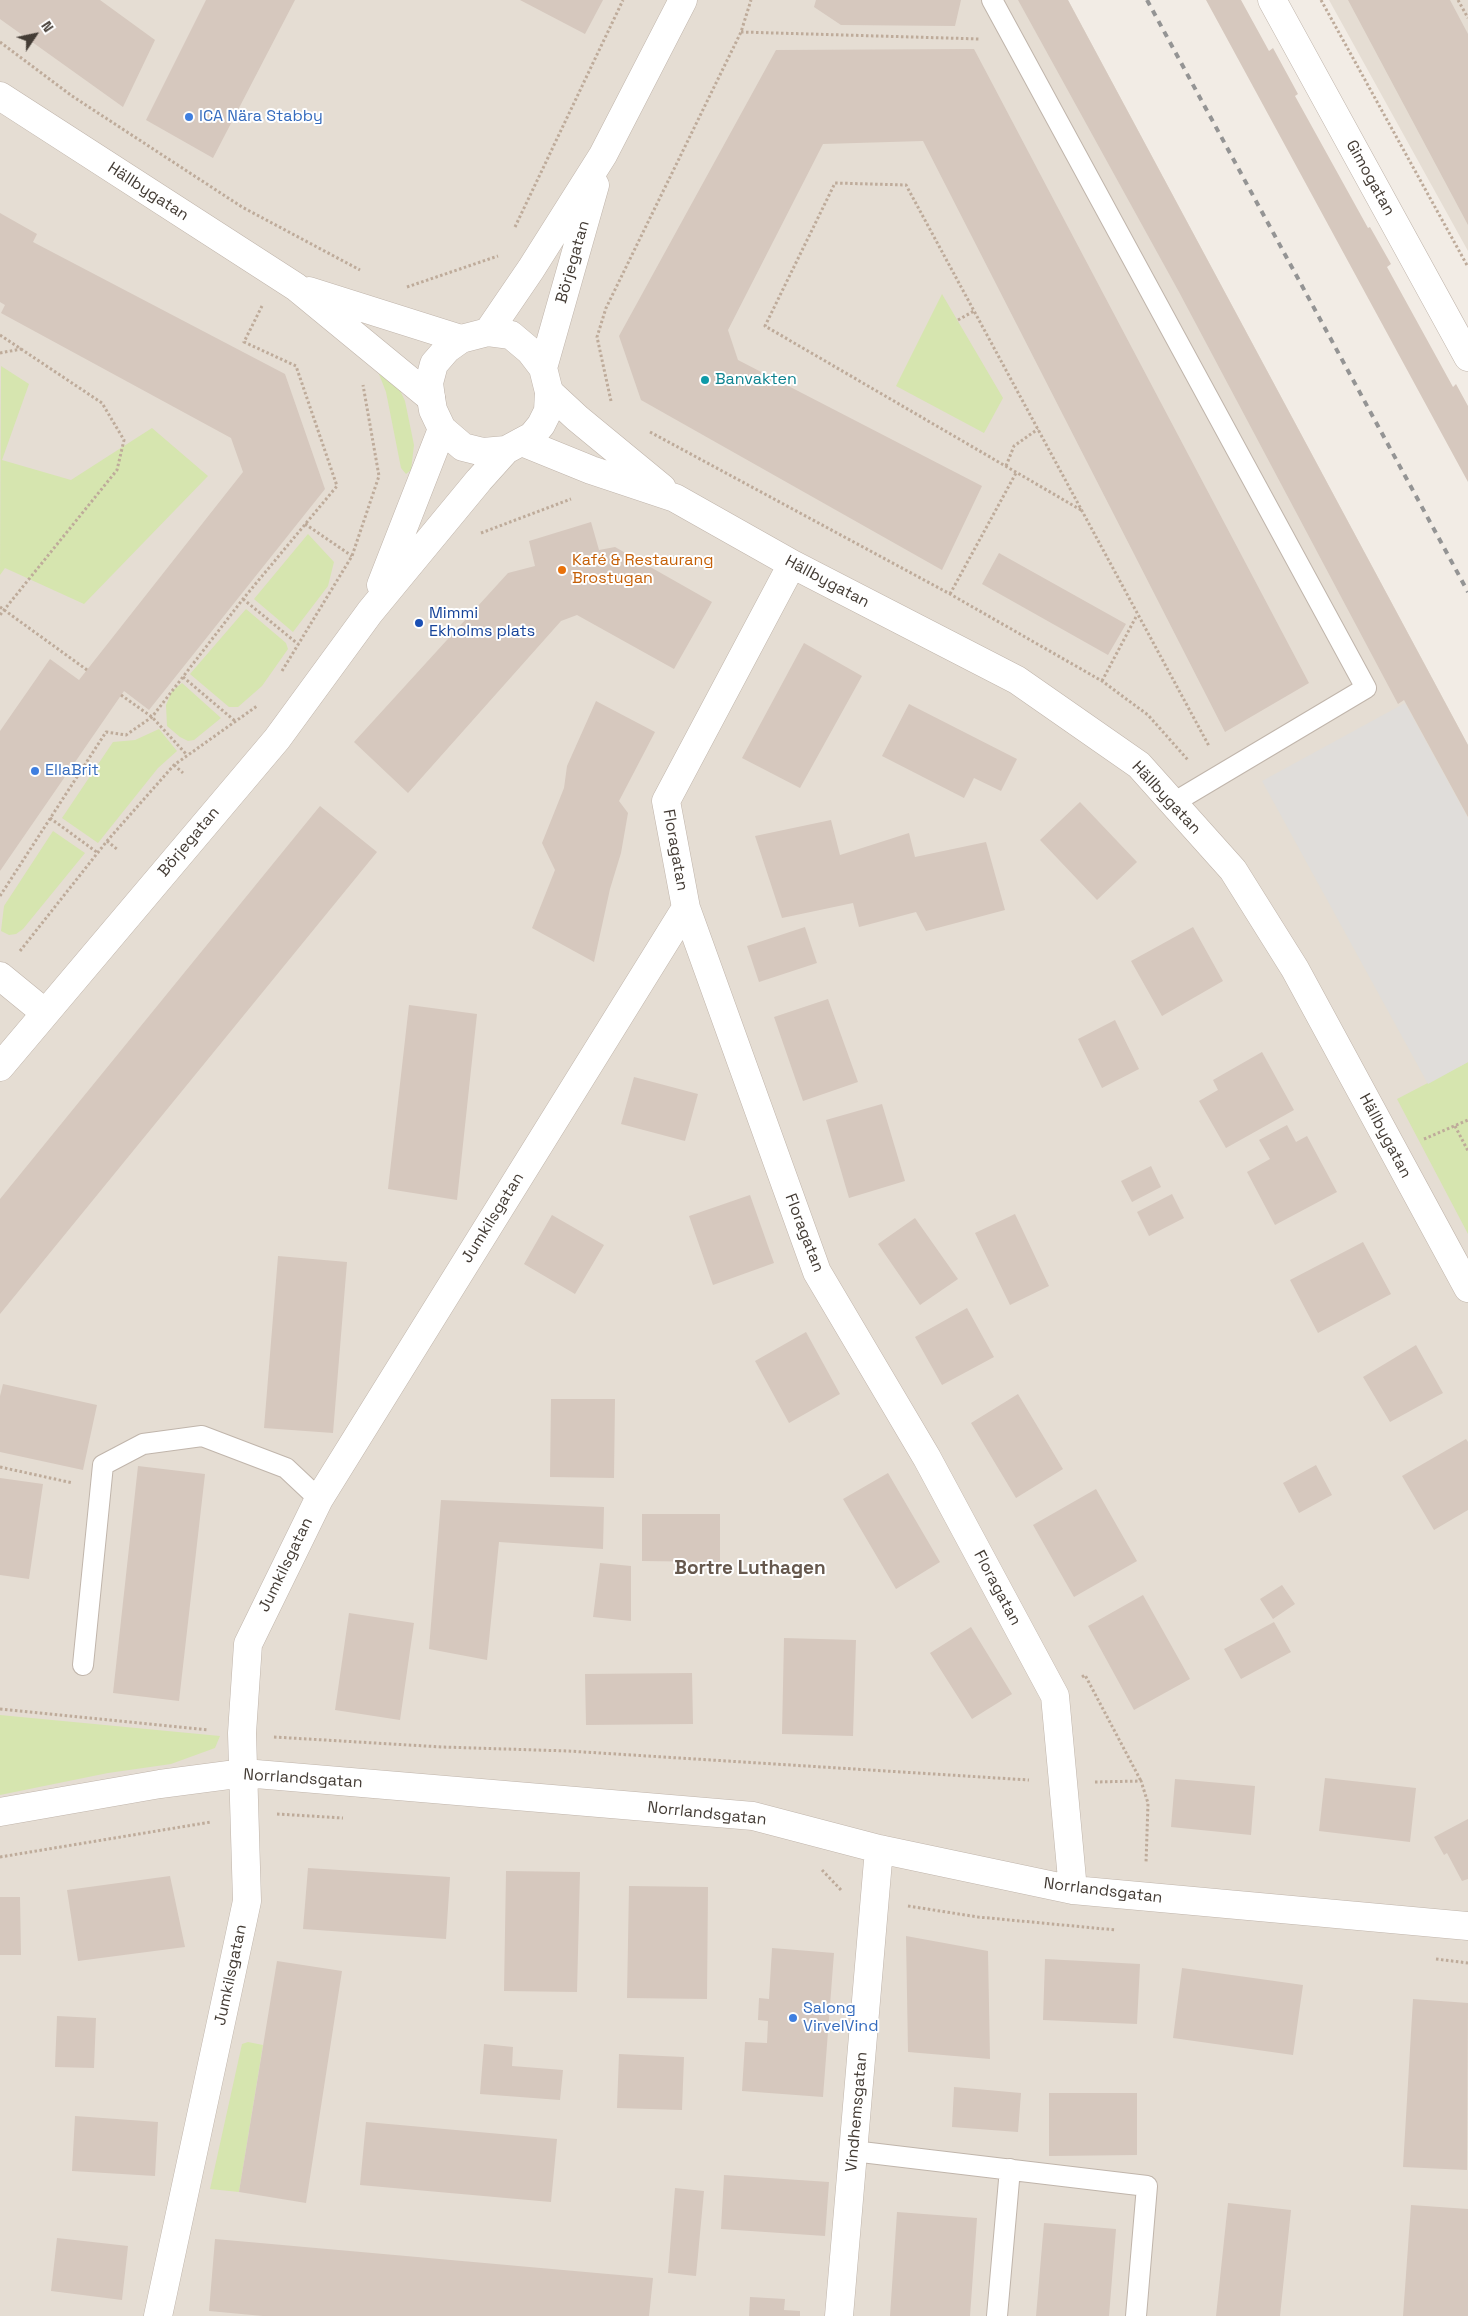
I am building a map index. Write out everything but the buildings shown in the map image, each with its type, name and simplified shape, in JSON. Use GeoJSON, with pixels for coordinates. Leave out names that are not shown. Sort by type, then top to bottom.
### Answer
{"type":"FeatureCollection","features":[{"type":"Feature","properties":{"kind":"street","name":"Börjegatan"},"geometry":{"type":"LineString","coordinates":[[488,332],[531,270],[603,155],[683,0]]}},
{"type":"Feature","properties":{"kind":"street","name":"Gimogatan"},"geometry":{"type":"LineString","coordinates":[[1272,0],[1468,357]]}},
{"type":"Feature","properties":{"kind":"street","name":"Hällbygatan"},"geometry":{"type":"LineString","coordinates":[[0,96],[296,287],[431,398]]}},
{"type":"Feature","properties":{"kind":"street","name":"Börjegatan"},"geometry":{"type":"LineString","coordinates":[[0,1067],[44,1012],[277,739],[370,612],[478,480],[514,446],[532,436],[542,425],[548,411],[546,380],[603,155]]}},
{"type":"Feature","properties":{"kind":"street","name":"Hällbygatan"},"geometry":{"type":"LineString","coordinates":[[296,287],[461,340]]}},
{"type":"Feature","properties":{"kind":"street"},"geometry":{"type":"LineString","coordinates":[[514,446],[483,452],[463,446],[442,429],[433,410],[429,383],[434,364],[447,349],[461,340],[488,332],[511,335],[530,351],[546,380]]}},
{"type":"Feature","properties":{"kind":"street","name":"Hällbygatan"},"geometry":{"type":"LineString","coordinates":[[546,380],[577,418],[675,498],[792,564],[1017,680],[1139,765],[1233,870],[1294,969],[1468,1288]]}},
{"type":"Feature","properties":{"kind":"street","name":"Börjegatan"},"geometry":{"type":"LineString","coordinates":[[370,612],[442,429]]}},
{"type":"Feature","properties":{"kind":"street","name":"Hällbygatan"},"geometry":{"type":"LineString","coordinates":[[514,446],[675,498]]}},
{"type":"Feature","properties":{"kind":"street","name":"Floragatan"},"geometry":{"type":"LineString","coordinates":[[792,564],[666,801],[686,908],[817,1272],[927,1458],[1055,1696],[1074,1890]]}},
{"type":"Feature","properties":{"kind":"street","name":"Jumkilsgatan"},"geometry":{"type":"LineString","coordinates":[[158,2316],[247,1901],[246,1816],[242,1733],[248,1644],[319,1499],[686,908]]}},
{"type":"Feature","properties":{"kind":"street"},"geometry":{"type":"LineString","coordinates":[[0,976],[44,1012]]}},
{"type":"Feature","properties":{"kind":"street","name":"Norrlandsgatan"},"geometry":{"type":"LineString","coordinates":[[0,1812],[160,1784],[244,1773],[753,1816],[880,1849],[1074,1890],[1468,1926]]}},
{"type":"Feature","properties":{"kind":"street","name":"Vindhemsgatan"},"geometry":{"type":"LineString","coordinates":[[839,2316],[880,1849]]}},
{"type":"Feature","properties":{"kind":"lane"},"geometry":{"type":"LineString","coordinates":[[992,0],[1366,688],[1173,803]]}},
{"type":"Feature","properties":{"kind":"lane"},"geometry":{"type":"LineString","coordinates":[[83,1665],[103,1466],[143,1444],[202,1436],[286,1468],[319,1499]]}},
{"type":"Feature","properties":{"kind":"lane"},"geometry":{"type":"LineString","coordinates":[[854,2151],[1147,2186],[1136,2316]]}},
{"type":"Feature","properties":{"kind":"lane"},"geometry":{"type":"LineString","coordinates":[[997,2316],[1010,2169]]}},
{"type":"Feature","properties":{"kind":"path"},"geometry":{"type":"LineString","coordinates":[[515,228],[623,0]]}},
{"type":"Feature","properties":{"kind":"path"},"geometry":{"type":"LineString","coordinates":[[610,410],[611,400],[597,337],[606,308],[741,32],[751,0]]}},
{"type":"Feature","properties":{"kind":"path"},"geometry":{"type":"LineString","coordinates":[[1321,0],[1468,267]]}},
{"type":"Feature","properties":{"kind":"path"},"geometry":{"type":"LineString","coordinates":[[1460,0],[1468,18]]}},
{"type":"Feature","properties":{"kind":"path"},"geometry":{"type":"LineString","coordinates":[[741,32],[1014,40]]}},
{"type":"Feature","properties":{"kind":"path"},"geometry":{"type":"LineString","coordinates":[[0,42],[72,96],[242,207],[362,271]]}},
{"type":"Feature","properties":{"kind":"path"},"geometry":{"type":"LineString","coordinates":[[1081,510],[765,326],[835,183],[906,185],[1223,773]]}},
{"type":"Feature","properties":{"kind":"path"},"geometry":{"type":"LineString","coordinates":[[402,289],[502,254]]}},
{"type":"Feature","properties":{"kind":"path"},"geometry":{"type":"LineString","coordinates":[[0,896],[106,732],[126,735],[152,717],[243,599],[337,486],[296,366],[244,342],[263,303]]}},
{"type":"Feature","properties":{"kind":"path"},"geometry":{"type":"LineString","coordinates":[[958,320],[974,311]]}},
{"type":"Feature","properties":{"kind":"path"},"geometry":{"type":"LineString","coordinates":[[0,335],[102,403],[124,440],[117,470],[0,615]]}},
{"type":"Feature","properties":{"kind":"path"},"geometry":{"type":"LineString","coordinates":[[0,353],[21,349]]}},
{"type":"Feature","properties":{"kind":"path"},"geometry":{"type":"LineString","coordinates":[[279,677],[352,556],[379,476],[361,376]]}},
{"type":"Feature","properties":{"kind":"path"},"geometry":{"type":"LineString","coordinates":[[611,400],[616,406]]}},
{"type":"Feature","properties":{"kind":"path"},"geometry":{"type":"LineString","coordinates":[[642,428],[950,594],[1102,681],[1148,715],[1184,753],[1204,785]]}},
{"type":"Feature","properties":{"kind":"path"},"geometry":{"type":"LineString","coordinates":[[1006,466],[1014,446],[1038,429]]}},
{"type":"Feature","properties":{"kind":"path"},"geometry":{"type":"LineString","coordinates":[[950,594],[1016,472]]}},
{"type":"Feature","properties":{"kind":"path"},"geometry":{"type":"LineString","coordinates":[[475,535],[579,496]]}},
{"type":"Feature","properties":{"kind":"path"},"geometry":{"type":"LineString","coordinates":[[305,524],[352,556]]}},
{"type":"Feature","properties":{"kind":"path"},"geometry":{"type":"LineString","coordinates":[[243,599],[298,644]]}},
{"type":"Feature","properties":{"kind":"path"},"geometry":{"type":"LineString","coordinates":[[0,607],[87,670]]}},
{"type":"Feature","properties":{"kind":"path"},"geometry":{"type":"LineString","coordinates":[[1102,681],[1138,614]]}},
{"type":"Feature","properties":{"kind":"path"},"geometry":{"type":"LineString","coordinates":[[183,677],[235,721]]}},
{"type":"Feature","properties":{"kind":"path"},"geometry":{"type":"LineString","coordinates":[[121,695],[152,717],[187,755]]}},
{"type":"Feature","properties":{"kind":"path"},"geometry":{"type":"LineString","coordinates":[[18,954],[107,841],[174,765],[264,702]]}},
{"type":"Feature","properties":{"kind":"path"},"geometry":{"type":"LineString","coordinates":[[174,765],[183,773]]}},
{"type":"Feature","properties":{"kind":"path"},"geometry":{"type":"LineString","coordinates":[[50,818],[98,853]]}},
{"type":"Feature","properties":{"kind":"path"},"geometry":{"type":"LineString","coordinates":[[107,841],[118,850]]}},
{"type":"Feature","properties":{"kind":"path"},"geometry":{"type":"LineString","coordinates":[[1394,1153],[1468,1120]]}},
{"type":"Feature","properties":{"kind":"path"},"geometry":{"type":"LineString","coordinates":[[1455,1126],[1468,1151]]}},
{"type":"Feature","properties":{"kind":"path"},"geometry":{"type":"LineString","coordinates":[[0,1466],[82,1485]]}},
{"type":"Feature","properties":{"kind":"path"},"geometry":{"type":"LineString","coordinates":[[1055,1696],[1085,1675],[1141,1781],[1148,1803],[1144,1897]]}},
{"type":"Feature","properties":{"kind":"path"},"geometry":{"type":"LineString","coordinates":[[0,1709],[292,1738],[442,1747],[568,1751],[1063,1782],[1141,1781]]}},
{"type":"Feature","properties":{"kind":"path"},"geometry":{"type":"LineString","coordinates":[[0,1857],[246,1816],[279,1814],[348,1818]]}},
{"type":"Feature","properties":{"kind":"path"},"geometry":{"type":"LineString","coordinates":[[820,1867],[844,1894],[875,1901],[978,1917],[1121,1930]]}},
{"type":"Feature","properties":{"kind":"path"},"geometry":{"type":"LineString","coordinates":[[1430,1958],[1468,1963]]}},
{"type":"Feature","properties":{"kind":"shaded area"},"geometry":{"type":"Polygon","coordinates":[[[0,0],[1068,0],[1468,745],[1468,2316],[0,2316],[0,0]]]}},
{"type":"Feature","properties":{"kind":"shaded area"},"geometry":{"type":"Polygon","coordinates":[[[1329,0],[1468,0],[1468,251],[1329,0]]]}},
{"type":"Feature","properties":{"kind":"shaded area"},"geometry":{"type":"Polygon","coordinates":[[[1405,703],[1468,818],[1468,1062],[1428,1084],[1262,781],[1405,703]]]}},
{"type":"Feature","properties":{"kind":"green space"},"geometry":{"type":"Polygon","coordinates":[[[942,294],[1003,398],[984,433],[896,386],[942,294]]]}},
{"type":"Feature","properties":{"kind":"green space"},"geometry":{"type":"Polygon","coordinates":[[[1,366],[29,384],[2,460],[71,480],[152,428],[208,476],[84,604],[5,568],[0,575],[1,366]]]}},
{"type":"Feature","properties":{"kind":"green space"},"geometry":{"type":"Polygon","coordinates":[[[377,369],[397,384],[405,401],[414,445],[411,470],[406,474],[401,468],[386,392],[377,369]]]}},
{"type":"Feature","properties":{"kind":"green space"},"geometry":{"type":"Polygon","coordinates":[[[308,534],[334,562],[328,586],[293,632],[254,599],[308,534]]]}},
{"type":"Feature","properties":{"kind":"green space"},"geometry":{"type":"Polygon","coordinates":[[[246,609],[286,643],[288,649],[262,686],[238,707],[229,707],[190,674],[246,609]]]}},
{"type":"Feature","properties":{"kind":"green space"},"geometry":{"type":"Polygon","coordinates":[[[182,683],[221,718],[194,740],[188,741],[167,726],[166,705],[172,691],[182,683]]]}},
{"type":"Feature","properties":{"kind":"green space"},"geometry":{"type":"Polygon","coordinates":[[[159,729],[177,751],[158,768],[98,843],[62,818],[113,742],[135,740],[159,729]]]}},
{"type":"Feature","properties":{"kind":"green space"},"geometry":{"type":"Polygon","coordinates":[[[53,831],[85,853],[23,929],[16,934],[9,935],[1,931],[4,906],[53,831]]]}},
{"type":"Feature","properties":{"kind":"green space"},"geometry":{"type":"Polygon","coordinates":[[[1468,1062],[1468,1234],[1397,1099],[1468,1062]]]}},
{"type":"Feature","properties":{"kind":"green space"},"geometry":{"type":"Polygon","coordinates":[[[0,1715],[220,1736],[215,1748],[171,1764],[108,1773],[0,1795],[0,1715]]]}},
{"type":"Feature","properties":{"kind":"green space"},"geometry":{"type":"Polygon","coordinates":[[[248,2042],[263,2045],[239,2192],[210,2189],[242,2044],[248,2042]]]}},
{"type":"Feature","properties":{"kind":"railway"},"geometry":{"type":"LineString","coordinates":[[1147,0],[1468,592]]}},
{"type":"Feature","properties":{"kind":"place","name":"ICA Nära Stabby"},"geometry":{"type":"Point","coordinates":[189,117]}},
{"type":"Feature","properties":{"kind":"place","name":"Banvakten"},"geometry":{"type":"Point","coordinates":[705,380]}},
{"type":"Feature","properties":{"kind":"place","name":"Kafé & Restaurang Brostugan"},"geometry":{"type":"Point","coordinates":[562,570]}},
{"type":"Feature","properties":{"kind":"place","name":"Mimmi Ekholms plats"},"geometry":{"type":"Point","coordinates":[419,623]}},
{"type":"Feature","properties":{"kind":"place","name":"EllaBrit"},"geometry":{"type":"Point","coordinates":[35,771]}},
{"type":"Feature","properties":{"kind":"place","name":"Salong VirvelVind"},"geometry":{"type":"Point","coordinates":[793,2018]}},
{"type":"Feature","properties":{"kind":"district","name":"Bortre Luthagen"},"geometry":{"type":"Point","coordinates":[750,1569]}}]}
